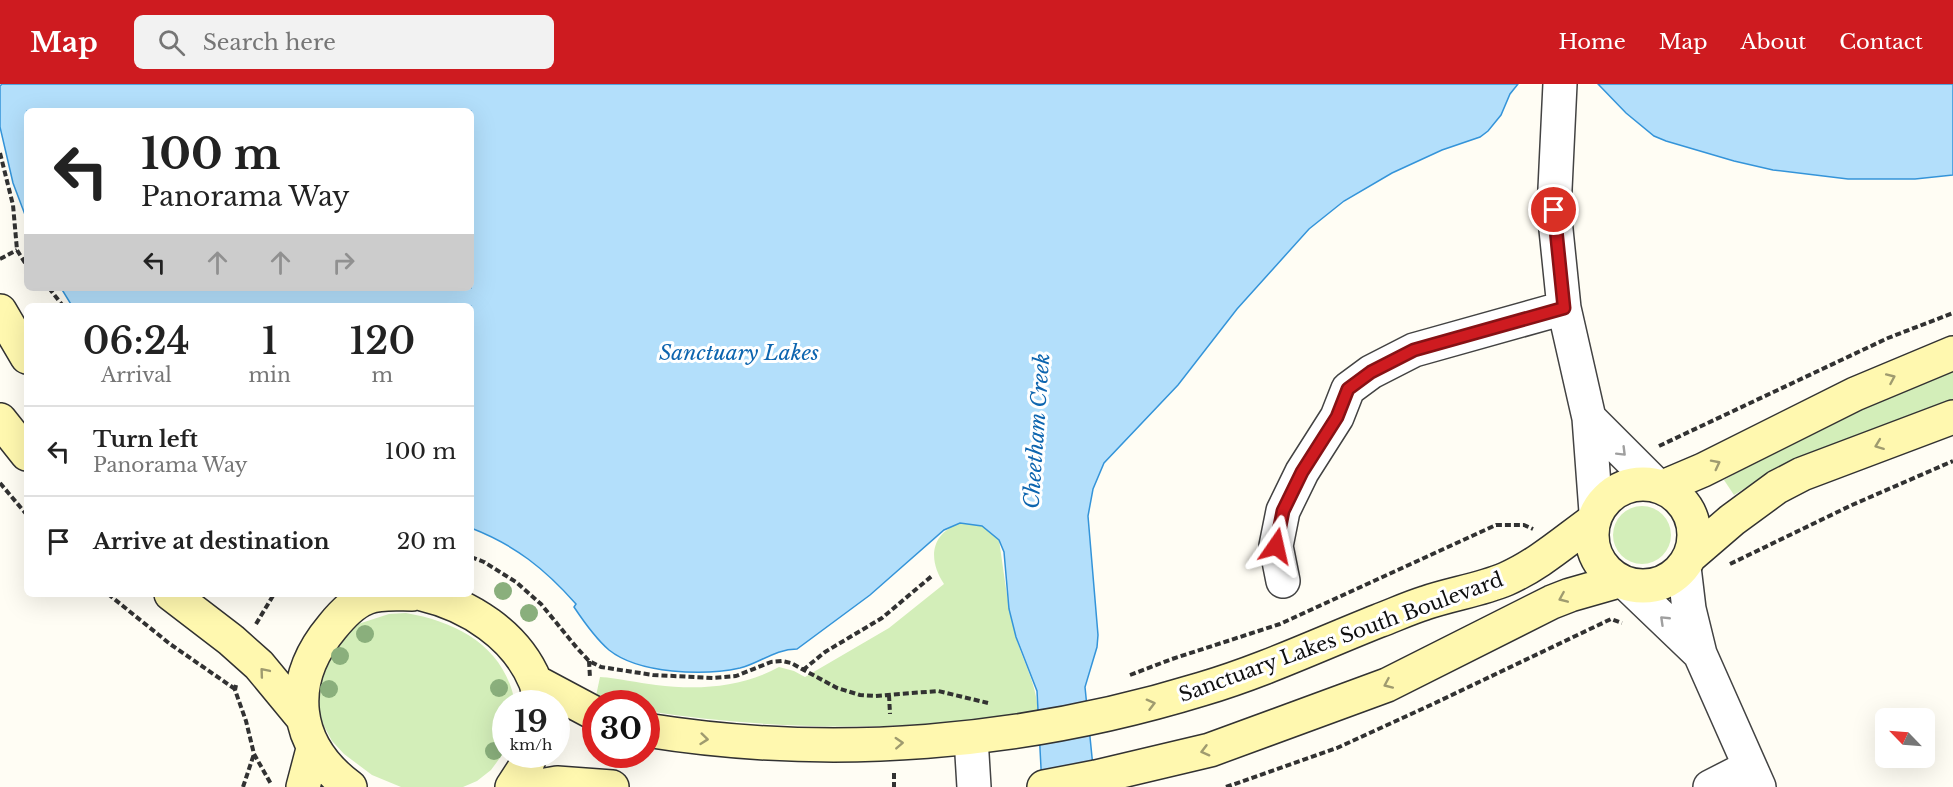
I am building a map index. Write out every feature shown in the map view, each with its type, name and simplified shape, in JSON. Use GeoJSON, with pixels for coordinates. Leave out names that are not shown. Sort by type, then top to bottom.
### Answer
{"type":"FeatureCollection","features":[{"type":"Feature","properties":{"kind":"street"},"geometry":{"type":"LineString","coordinates":[[1560,84],[1554,210],[1564,308],[1589,418],[1595,517],[1591,539],[1595,556],[1605,571],[1623,583],[1700,654]]}},
{"type":"Feature","properties":{"kind":"street"},"geometry":{"type":"LineString","coordinates":[[1283,581],[1276,546],[1283,511],[1302,472],[1337,417],[1348,389],[1371,372],[1414,350],[1564,308]]}},
{"type":"Feature","properties":{"kind":"street"},"geometry":{"type":"LineString","coordinates":[[0,311],[24,352]]}},
{"type":"Feature","properties":{"kind":"street"},"geometry":{"type":"LineString","coordinates":[[1595,517],[1607,498],[1622,488],[1639,484],[1659,486],[1703,470],[1855,394],[1953,353]]}},
{"type":"Feature","properties":{"kind":"street"},"geometry":{"type":"LineString","coordinates":[[1044,787],[1210,750],[1387,685],[1570,595],[1623,583],[1643,587],[1658,584],[1672,578],[1732,520],[1777,487],[1802,474],[1953,417]]}},
{"type":"Feature","properties":{"kind":"street"},"geometry":{"type":"LineString","coordinates":[[1589,418],[1619,450],[1659,486],[1677,496],[1688,509],[1693,525],[1694,542],[1686,562],[1689,609],[1700,654],[1754,777],[1710,787]]}},
{"type":"Feature","properties":{"kind":"street"},"geometry":{"type":"LineString","coordinates":[[0,420],[24,450]]}},
{"type":"Feature","properties":{"kind":"street","name":"Sanctuary Lakes South Boulevard"},"geometry":{"type":"LineString","coordinates":[[660,732],[739,742],[806,745],[895,744],[971,738],[1094,719],[1203,689],[1256,671],[1424,603],[1503,580],[1527,569],[1595,517]]}},
{"type":"Feature","properties":{"kind":"street"},"geometry":{"type":"LineString","coordinates":[[175,597],[259,665],[302,717]]}},
{"type":"Feature","properties":{"kind":"street"},"geometry":{"type":"LineString","coordinates":[[357,597],[378,597]]}},
{"type":"Feature","properties":{"kind":"street"},"geometry":{"type":"LineString","coordinates":[[436,597],[471,611],[493,627],[515,649],[536,690]]}},
{"type":"Feature","properties":{"kind":"street"},"geometry":{"type":"LineString","coordinates":[[350,787],[337,777],[313,749],[302,717],[302,687],[324,636],[341,616],[366,598]]}},
{"type":"Feature","properties":{"kind":"street"},"geometry":{"type":"LineString","coordinates":[[971,738],[974,787]]}},
{"type":"Feature","properties":{"kind":"street"},"geometry":{"type":"LineString","coordinates":[[303,787],[313,749]]}},
{"type":"Feature","properties":{"kind":"street"},"geometry":{"type":"LineString","coordinates":[[512,787],[524,768]]}},
{"type":"Feature","properties":{"kind":"street"},"geometry":{"type":"LineString","coordinates":[[534,787],[557,783],[612,787]]}},
{"type":"Feature","properties":{"kind":"path"},"geometry":{"type":"LineString","coordinates":[[0,153],[13,205],[17,250],[24,261]]}},
{"type":"Feature","properties":{"kind":"path"},"geometry":{"type":"LineString","coordinates":[[0,259],[17,250]]}},
{"type":"Feature","properties":{"kind":"path"},"geometry":{"type":"LineString","coordinates":[[51,291],[61,303]]}},
{"type":"Feature","properties":{"kind":"path"},"geometry":{"type":"LineString","coordinates":[[1619,450],[1634,445],[1647,448],[1662,445],[1888,338],[1953,313]]}},
{"type":"Feature","properties":{"kind":"path"},"geometry":{"type":"LineString","coordinates":[[1726,567],[1852,505],[1953,461]]}},
{"type":"Feature","properties":{"kind":"path"},"geometry":{"type":"LineString","coordinates":[[0,483],[24,511]]}},
{"type":"Feature","properties":{"kind":"path"},"geometry":{"type":"LineString","coordinates":[[1125,679],[1132,674],[1172,659],[1280,624],[1496,525],[1524,525],[1534,529]]}},
{"type":"Feature","properties":{"kind":"path"},"geometry":{"type":"LineString","coordinates":[[474,558],[516,582],[541,604],[583,655],[601,667],[653,675],[694,678],[736,676],[771,662],[790,663],[837,688],[860,695],[876,696],[938,691],[997,706]]}},
{"type":"Feature","properties":{"kind":"path"},"geometry":{"type":"LineString","coordinates":[[803,670],[825,652],[882,618],[933,575]]}},
{"type":"Feature","properties":{"kind":"path"},"geometry":{"type":"LineString","coordinates":[[112,597],[170,644],[219,676],[235,690]]}},
{"type":"Feature","properties":{"kind":"path"},"geometry":{"type":"LineString","coordinates":[[1226,787],[1337,748],[1611,619],[1647,632],[1662,618]]}},
{"type":"Feature","properties":{"kind":"path"},"geometry":{"type":"LineString","coordinates":[[243,787],[254,754]]}},
{"type":"Feature","properties":{"kind":"green space"},"geometry":{"type":"Polygon","coordinates":[[[1953,369],[1953,401],[1774,470],[1734,495],[1724,480],[1837,421],[1953,369]]]}},
{"type":"Feature","properties":{"kind":"green space"},"geometry":{"type":"Polygon","coordinates":[[[1636,506],[1648,506],[1663,514],[1671,529],[1671,541],[1663,556],[1648,564],[1636,564],[1621,556],[1613,541],[1613,529],[1621,514],[1636,506]]]}},
{"type":"Feature","properties":{"kind":"green space"},"geometry":{"type":"Polygon","coordinates":[[[960,523],[982,526],[999,540],[1013,625],[1032,682],[1038,712],[890,726],[785,725],[660,713],[660,690],[597,690],[600,677],[656,685],[703,687],[750,679],[779,667],[805,677],[889,628],[944,584],[934,557],[938,541],[950,528],[960,523]]]}},
{"type":"Feature","properties":{"kind":"green space"},"geometry":{"type":"Polygon","coordinates":[[[406,613],[425,617],[461,631],[490,652],[510,683],[512,690],[492,690],[492,768],[477,781],[463,787],[401,787],[372,775],[344,754],[332,741],[324,726],[318,710],[316,691],[323,658],[355,625],[389,614],[406,613]]]}},
{"type":"Feature","properties":{"kind":"water","name":"Sanctuary Lakes"},"geometry":{"type":"Polygon","coordinates":[[[2,84],[1518,84],[1510,94],[1501,115],[1480,137],[1442,150],[1392,173],[1344,201],[1309,229],[1237,309],[1178,385],[1104,463],[1093,489],[1088,516],[1098,635],[1097,647],[1085,687],[1095,787],[1042,787],[1037,691],[1016,637],[1009,609],[1004,552],[999,540],[982,526],[960,523],[944,530],[870,595],[797,649],[782,651],[747,666],[725,671],[672,671],[637,664],[609,650],[590,630],[574,607],[576,604],[541,569],[502,542],[474,529],[474,303],[70,303],[63,291],[474,291],[474,108],[24,108],[24,212],[13,183],[0,127],[0,86],[2,84]]]}},
{"type":"Feature","properties":{"kind":"water"},"geometry":{"type":"Polygon","coordinates":[[[1598,84],[1953,84],[1953,175],[1915,179],[1848,179],[1773,170],[1734,161],[1654,136],[1626,113],[1598,84]]]}},
{"type":"Feature","properties":{"kind":"route"},"geometry":{"type":"LineString","coordinates":[[1276,546],[1283,511],[1302,472],[1337,417],[1348,389],[1371,372],[1414,350],[1564,308],[1554,210]]}},
{"type":"Feature","properties":{"kind":"water label","name":"Cheetham Creek"},"geometry":{"type":"Point","coordinates":[1037,431]}}]}
